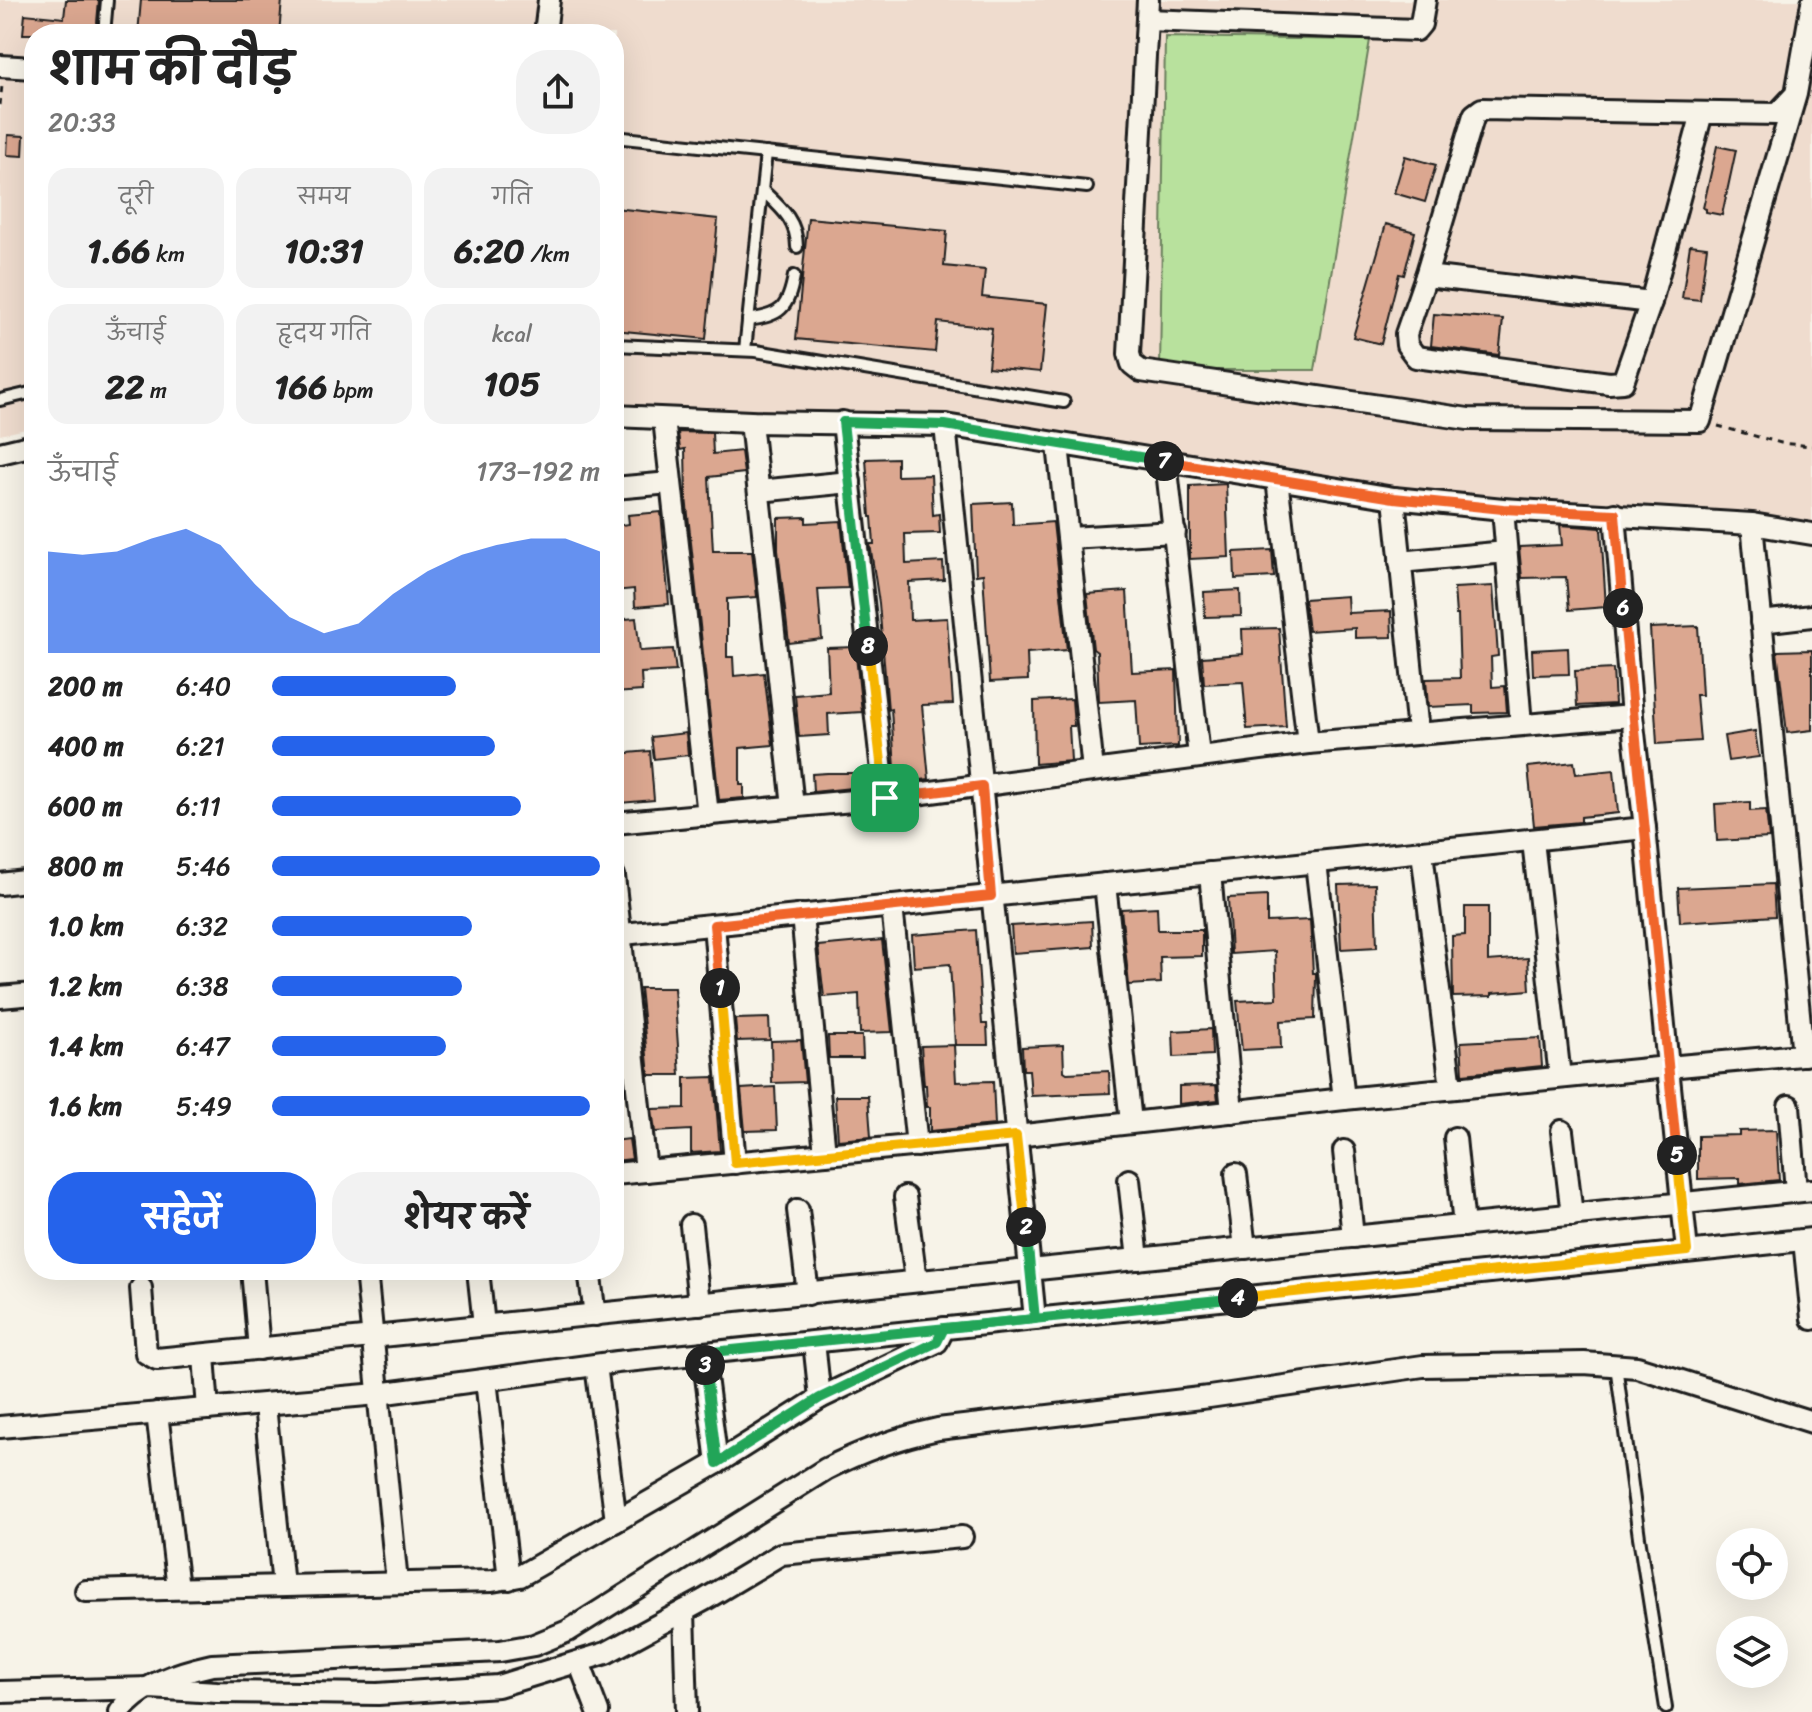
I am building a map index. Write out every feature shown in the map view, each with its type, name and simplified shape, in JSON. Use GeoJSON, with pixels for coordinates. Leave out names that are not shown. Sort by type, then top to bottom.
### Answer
{"type":"FeatureCollection","features":[{"type":"Feature","properties":{"kind":"street"},"geometry":{"type":"LineString","coordinates":[[546,24],[549,0]]}},
{"type":"Feature","properties":{"kind":"street"},"geometry":{"type":"LineString","coordinates":[[1425,0],[1421,24],[1416,30],[1147,10],[1129,354],[1132,364],[1141,371],[1468,419],[1700,421],[1796,94],[1812,3]]}},
{"type":"Feature","properties":{"kind":"street"},"geometry":{"type":"LineString","coordinates":[[0,66],[24,67]]}},
{"type":"Feature","properties":{"kind":"street"},"geometry":{"type":"LineString","coordinates":[[1702,113],[1651,302],[1623,382],[1609,383],[1416,357],[1407,345],[1406,334],[1474,115],[1482,109],[1777,114],[1796,94]]}},
{"type":"Feature","properties":{"kind":"street"},"geometry":{"type":"LineString","coordinates":[[1426,276],[1651,302]]}},
{"type":"Feature","properties":{"kind":"street"},"geometry":{"type":"LineString","coordinates":[[624,417],[945,425],[1394,498],[1503,509],[1752,524],[1812,534]]}},
{"type":"Feature","properties":{"kind":"street"},"geometry":{"type":"LineString","coordinates":[[664,419],[708,815]]}},
{"type":"Feature","properties":{"kind":"street"},"geometry":{"type":"LineString","coordinates":[[751,422],[793,806]]}},
{"type":"Feature","properties":{"kind":"street"},"geometry":{"type":"LineString","coordinates":[[843,422],[885,798]]}},
{"type":"Feature","properties":{"kind":"street"},"geometry":{"type":"LineString","coordinates":[[945,425],[1035,1319]]}},
{"type":"Feature","properties":{"kind":"street"},"geometry":{"type":"LineString","coordinates":[[1058,445],[1093,770]]}},
{"type":"Feature","properties":{"kind":"street"},"geometry":{"type":"LineString","coordinates":[[0,453],[24,447]]}},
{"type":"Feature","properties":{"kind":"street"},"geometry":{"type":"LineString","coordinates":[[1166,461],[1199,756]]}},
{"type":"Feature","properties":{"kind":"street"},"geometry":{"type":"LineString","coordinates":[[1277,479],[1308,743]]}},
{"type":"Feature","properties":{"kind":"street"},"geometry":{"type":"LineString","coordinates":[[759,491],[850,482]]}},
{"type":"Feature","properties":{"kind":"street"},"geometry":{"type":"LineString","coordinates":[[624,487],[670,483]]}},
{"type":"Feature","properties":{"kind":"street"},"geometry":{"type":"LineString","coordinates":[[1394,498],[1418,732]]}},
{"type":"Feature","properties":{"kind":"street"},"geometry":{"type":"LineString","coordinates":[[1503,509],[1521,724]]}},
{"type":"Feature","properties":{"kind":"street"},"geometry":{"type":"LineString","coordinates":[[1615,514],[1632,716],[1687,1251]]}},
{"type":"Feature","properties":{"kind":"street"},"geometry":{"type":"LineString","coordinates":[[624,1173],[1808,1054],[1752,524]]}},
{"type":"Feature","properties":{"kind":"street"},"geometry":{"type":"LineString","coordinates":[[1069,538],[1175,532]]}},
{"type":"Feature","properties":{"kind":"street"},"geometry":{"type":"LineString","coordinates":[[1400,562],[1506,552]]}},
{"type":"Feature","properties":{"kind":"street"},"geometry":{"type":"LineString","coordinates":[[1761,622],[1812,616]]}},
{"type":"Feature","properties":{"kind":"street"},"geometry":{"type":"LineString","coordinates":[[624,822],[885,798],[1308,743],[1632,716]]}},
{"type":"Feature","properties":{"kind":"street"},"geometry":{"type":"LineString","coordinates":[[624,933],[1645,828]]}},
{"type":"Feature","properties":{"kind":"street"},"geometry":{"type":"LineString","coordinates":[[1533,841],[1560,1077]]}},
{"type":"Feature","properties":{"kind":"street"},"geometry":{"type":"LineString","coordinates":[[1422,852],[1451,1088]]}},
{"type":"Feature","properties":{"kind":"street"},"geometry":{"type":"LineString","coordinates":[[1316,863],[1344,1099]]}},
{"type":"Feature","properties":{"kind":"street"},"geometry":{"type":"LineString","coordinates":[[1210,873],[1232,1112]]}},
{"type":"Feature","properties":{"kind":"street"},"geometry":{"type":"LineString","coordinates":[[0,884],[24,881]]}},
{"type":"Feature","properties":{"kind":"street"},"geometry":{"type":"LineString","coordinates":[[1105,884],[1131,1122]]}},
{"type":"Feature","properties":{"kind":"street"},"geometry":{"type":"LineString","coordinates":[[892,906],[917,1146]]}},
{"type":"Feature","properties":{"kind":"street"},"geometry":{"type":"LineString","coordinates":[[802,915],[825,1154]]}},
{"type":"Feature","properties":{"kind":"street"},"geometry":{"type":"LineString","coordinates":[[714,925],[735,1163]]}},
{"type":"Feature","properties":{"kind":"street"},"geometry":{"type":"LineString","coordinates":[[624,991],[646,1171]]}},
{"type":"Feature","properties":{"kind":"street"},"geometry":{"type":"LineString","coordinates":[[0,997],[24,995]]}},
{"type":"Feature","properties":{"kind":"street"},"geometry":{"type":"LineString","coordinates":[[141,1288],[146,1353],[157,1359],[1804,1191],[1789,1106]]}},
{"type":"Feature","properties":{"kind":"street"},"geometry":{"type":"LineString","coordinates":[[1562,1131],[1572,1215]]}},
{"type":"Feature","properties":{"kind":"street"},"geometry":{"type":"LineString","coordinates":[[1455,1138],[1464,1226]]}},
{"type":"Feature","properties":{"kind":"street"},"geometry":{"type":"LineString","coordinates":[[1344,1151],[1353,1237]]}},
{"type":"Feature","properties":{"kind":"street"},"geometry":{"type":"LineString","coordinates":[[1236,1174],[1245,1248]]}},
{"type":"Feature","properties":{"kind":"street"},"geometry":{"type":"LineString","coordinates":[[1129,1180],[1138,1259]]}},
{"type":"Feature","properties":{"kind":"street"},"geometry":{"type":"LineString","coordinates":[[905,1197],[916,1280]]}},
{"type":"Feature","properties":{"kind":"street"},"geometry":{"type":"LineString","coordinates":[[798,1210],[808,1294]]}},
{"type":"Feature","properties":{"kind":"street"},"geometry":{"type":"LineString","coordinates":[[691,1225],[699,1304]]}},
{"type":"Feature","properties":{"kind":"street"},"geometry":{"type":"LineString","coordinates":[[0,1427],[378,1394],[703,1353],[1808,1239],[1812,1319]]}},
{"type":"Feature","properties":{"kind":"street"},"geometry":{"type":"LineString","coordinates":[[253,1280],[259,1349]]}},
{"type":"Feature","properties":{"kind":"street"},"geometry":{"type":"LineString","coordinates":[[367,1280],[397,1583]]}},
{"type":"Feature","properties":{"kind":"street"},"geometry":{"type":"LineString","coordinates":[[479,1280],[484,1325]]}},
{"type":"Feature","properties":{"kind":"street"},"geometry":{"type":"LineString","coordinates":[[590,1280],[595,1315]]}},
{"type":"Feature","properties":{"kind":"street"},"geometry":{"type":"LineString","coordinates":[[86,1591],[509,1579],[535,1568],[717,1463],[820,1398],[937,1342],[944,1328]]}},
{"type":"Feature","properties":{"kind":"street"},"geometry":{"type":"LineString","coordinates":[[814,1342],[820,1398]]}},
{"type":"Feature","properties":{"kind":"street"},"geometry":{"type":"LineString","coordinates":[[703,1353],[717,1463]]}},
{"type":"Feature","properties":{"kind":"street"},"geometry":{"type":"LineString","coordinates":[[204,1356],[208,1409]]}},
{"type":"Feature","properties":{"kind":"street"},"geometry":{"type":"LineString","coordinates":[[120,1712],[150,1688],[181,1672],[212,1665],[500,1651],[534,1645],[568,1631],[826,1469],[860,1451],[895,1438],[938,1429],[1209,1397],[1423,1366],[1584,1363],[1637,1367],[1812,1422]]}},
{"type":"Feature","properties":{"kind":"street"},"geometry":{"type":"LineString","coordinates":[[596,1365],[616,1521]]}},
{"type":"Feature","properties":{"kind":"street"},"geometry":{"type":"LineString","coordinates":[[486,1380],[509,1579]]}},
{"type":"Feature","properties":{"kind":"street"},"geometry":{"type":"LineString","coordinates":[[265,1405],[283,1586]]}},
{"type":"Feature","properties":{"kind":"street"},"geometry":{"type":"LineString","coordinates":[[157,1413],[178,1588]]}},
{"type":"Feature","properties":{"kind":"street"},"geometry":{"type":"LineString","coordinates":[[0,1692],[150,1688],[378,1694],[498,1686],[606,1653],[781,1554],[962,1537]]}},
{"type":"Feature","properties":{"kind":"street"},"geometry":{"type":"LineString","coordinates":[[684,1611],[687,1712]]}},
{"type":"Feature","properties":{"kind":"street"},"geometry":{"type":"LineString","coordinates":[[579,1662],[598,1712]]}},
{"type":"Feature","properties":{"kind":"lane"},"geometry":{"type":"LineString","coordinates":[[105,24],[107,0]]}},
{"type":"Feature","properties":{"kind":"lane"},"geometry":{"type":"LineString","coordinates":[[624,138],[1087,187]]}},
{"type":"Feature","properties":{"kind":"lane"},"geometry":{"type":"LineString","coordinates":[[745,350],[766,153]]}},
{"type":"Feature","properties":{"kind":"lane"},"geometry":{"type":"LineString","coordinates":[[762,190],[787,213],[797,232],[797,247]]}},
{"type":"Feature","properties":{"kind":"lane"},"geometry":{"type":"LineString","coordinates":[[748,320],[766,317],[785,306],[790,298],[794,276]]}},
{"type":"Feature","properties":{"kind":"lane"},"geometry":{"type":"LineString","coordinates":[[624,345],[745,350],[1064,402]]}},
{"type":"Feature","properties":{"kind":"lane"},"geometry":{"type":"LineString","coordinates":[[0,400],[24,394]]}},
{"type":"Feature","properties":{"kind":"lane"},"geometry":{"type":"LineString","coordinates":[[1616,1365],[1666,1708]]}},
{"type":"Feature","properties":{"kind":"path"},"geometry":{"type":"LineString","coordinates":[[1700,421],[1781,443],[1812,446]]}},
{"type":"Feature","properties":{"kind":"shaded area"},"geometry":{"type":"Polygon","coordinates":[[[0,0],[1812,0],[1812,526],[1443,508],[922,422],[624,407],[624,24],[24,24],[24,429],[0,435],[0,0]]]}},
{"type":"Feature","properties":{"kind":"green space"},"geometry":{"type":"Polygon","coordinates":[[[1165,37],[1370,40],[1315,370],[1160,370],[1165,37]]]}},
{"type":"Feature","properties":{"kind":"building"},"geometry":{"type":"Polygon","coordinates":[[[66,0],[99,0],[97,24],[24,24],[25,14],[64,18],[66,0]]]}},
{"type":"Feature","properties":{"kind":"building"},"geometry":{"type":"Polygon","coordinates":[[[141,0],[282,0],[280,24],[139,24],[141,0]]]}},
{"type":"Feature","properties":{"kind":"building"},"geometry":{"type":"Polygon","coordinates":[[[8,135],[24,136],[23,156],[7,155],[8,135]]]}},
{"type":"Feature","properties":{"kind":"building"},"geometry":{"type":"Polygon","coordinates":[[[1717,146],[1736,150],[1722,215],[1706,212],[1703,208],[1717,146]]]}},
{"type":"Feature","properties":{"kind":"building"},"geometry":{"type":"Polygon","coordinates":[[[1405,156],[1436,165],[1425,202],[1394,193],[1405,156]]]}},
{"type":"Feature","properties":{"kind":"building"},"geometry":{"type":"Polygon","coordinates":[[[624,209],[718,219],[706,339],[624,331],[624,209]]]}},
{"type":"Feature","properties":{"kind":"building"},"geometry":{"type":"Polygon","coordinates":[[[808,218],[947,231],[944,266],[985,270],[982,297],[1047,304],[1040,372],[988,367],[992,328],[938,322],[935,352],[796,339],[808,218]]]}},
{"type":"Feature","properties":{"kind":"building"},"geometry":{"type":"Polygon","coordinates":[[[1386,224],[1415,232],[1404,275],[1399,274],[1381,344],[1353,337],[1386,224]]]}},
{"type":"Feature","properties":{"kind":"building"},"geometry":{"type":"Polygon","coordinates":[[[1690,245],[1707,247],[1700,300],[1682,298],[1690,245]]]}},
{"type":"Feature","properties":{"kind":"building"},"geometry":{"type":"Polygon","coordinates":[[[1434,314],[1503,319],[1499,355],[1431,346],[1434,314]]]}},
{"type":"Feature","properties":{"kind":"building"},"geometry":{"type":"Polygon","coordinates":[[[678,432],[712,433],[713,454],[741,451],[744,473],[709,477],[713,551],[752,551],[757,597],[727,599],[727,657],[733,657],[734,676],[764,673],[773,745],[740,748],[740,785],[744,785],[744,798],[719,800],[686,497],[685,449],[680,450],[678,432]]]}},
{"type":"Feature","properties":{"kind":"building"},"geometry":{"type":"Polygon","coordinates":[[[897,458],[897,476],[931,475],[933,515],[939,514],[940,533],[905,534],[906,564],[943,562],[944,580],[909,582],[910,620],[947,618],[953,704],[922,705],[929,779],[896,783],[891,709],[888,710],[879,603],[870,544],[874,544],[866,459],[897,458]]]}},
{"type":"Feature","properties":{"kind":"building"},"geometry":{"type":"Polygon","coordinates":[[[1226,484],[1229,557],[1190,559],[1190,486],[1226,484]]]}},
{"type":"Feature","properties":{"kind":"building"},"geometry":{"type":"Polygon","coordinates":[[[1012,502],[1013,525],[1053,522],[1067,650],[1027,653],[1028,680],[990,682],[983,574],[976,575],[973,504],[1012,502]]]}},
{"type":"Feature","properties":{"kind":"building"},"geometry":{"type":"Polygon","coordinates":[[[661,512],[669,604],[635,607],[634,589],[624,590],[624,525],[629,524],[628,515],[661,512]]]}},
{"type":"Feature","properties":{"kind":"building"},"geometry":{"type":"Polygon","coordinates":[[[806,517],[806,523],[841,521],[848,588],[818,589],[822,639],[789,643],[778,550],[778,518],[806,517]]]}},
{"type":"Feature","properties":{"kind":"building"},"geometry":{"type":"Polygon","coordinates":[[[1560,525],[1601,528],[1606,607],[1569,610],[1566,577],[1522,578],[1519,547],[1562,545],[1560,525]]]}},
{"type":"Feature","properties":{"kind":"building"},"geometry":{"type":"Polygon","coordinates":[[[1272,550],[1274,577],[1235,579],[1234,552],[1272,550]]]}},
{"type":"Feature","properties":{"kind":"building"},"geometry":{"type":"Polygon","coordinates":[[[1493,586],[1498,656],[1491,657],[1492,687],[1505,686],[1507,712],[1473,713],[1473,705],[1428,707],[1426,679],[1460,678],[1454,588],[1493,586]]]}},
{"type":"Feature","properties":{"kind":"building"},"geometry":{"type":"Polygon","coordinates":[[[1240,590],[1241,616],[1205,617],[1204,592],[1240,590]]]}},
{"type":"Feature","properties":{"kind":"building"},"geometry":{"type":"Polygon","coordinates":[[[1127,591],[1132,672],[1176,670],[1178,746],[1139,748],[1136,700],[1099,702],[1097,652],[1093,649],[1087,594],[1127,591]]]}},
{"type":"Feature","properties":{"kind":"building"},"geometry":{"type":"Polygon","coordinates":[[[1347,596],[1348,613],[1391,611],[1392,637],[1355,638],[1355,628],[1308,631],[1304,599],[1347,596]]]}},
{"type":"Feature","properties":{"kind":"building"},"geometry":{"type":"Polygon","coordinates":[[[636,618],[640,651],[673,649],[676,671],[641,673],[642,691],[624,692],[624,619],[636,618]]]}},
{"type":"Feature","properties":{"kind":"building"},"geometry":{"type":"Polygon","coordinates":[[[1698,626],[1702,695],[1696,695],[1700,741],[1657,744],[1650,628],[1698,626]]]}},
{"type":"Feature","properties":{"kind":"building"},"geometry":{"type":"Polygon","coordinates":[[[1279,628],[1286,727],[1247,729],[1243,682],[1204,684],[1202,657],[1243,654],[1242,629],[1279,628]]]}},
{"type":"Feature","properties":{"kind":"building"},"geometry":{"type":"Polygon","coordinates":[[[855,647],[862,712],[828,714],[829,735],[799,737],[795,695],[829,692],[827,648],[855,647]]]}},
{"type":"Feature","properties":{"kind":"building"},"geometry":{"type":"Polygon","coordinates":[[[1568,648],[1569,674],[1533,675],[1532,650],[1568,648]]]}},
{"type":"Feature","properties":{"kind":"building"},"geometry":{"type":"Polygon","coordinates":[[[1812,650],[1812,730],[1787,733],[1777,651],[1812,650]]]}},
{"type":"Feature","properties":{"kind":"building"},"geometry":{"type":"Polygon","coordinates":[[[1613,669],[1615,704],[1577,706],[1575,671],[1613,669]]]}},
{"type":"Feature","properties":{"kind":"building"},"geometry":{"type":"Polygon","coordinates":[[[1072,699],[1074,726],[1069,726],[1071,761],[1035,764],[1034,701],[1072,699]]]}},
{"type":"Feature","properties":{"kind":"building"},"geometry":{"type":"Polygon","coordinates":[[[1755,731],[1759,757],[1728,761],[1724,736],[1755,731]]]}},
{"type":"Feature","properties":{"kind":"building"},"geometry":{"type":"Polygon","coordinates":[[[686,733],[688,755],[654,759],[651,737],[686,733]]]}},
{"type":"Feature","properties":{"kind":"building"},"geometry":{"type":"Polygon","coordinates":[[[650,751],[654,800],[624,803],[624,753],[650,751]]]}},
{"type":"Feature","properties":{"kind":"building"},"geometry":{"type":"Polygon","coordinates":[[[1574,762],[1576,774],[1614,770],[1618,813],[1581,817],[1581,822],[1534,826],[1528,767],[1574,762]]]}},
{"type":"Feature","properties":{"kind":"building"},"geometry":{"type":"Polygon","coordinates":[[[869,773],[871,786],[813,792],[812,774],[869,773]]]}},
{"type":"Feature","properties":{"kind":"building"},"geometry":{"type":"Polygon","coordinates":[[[1750,802],[1750,811],[1766,810],[1769,838],[1717,841],[1715,804],[1750,802]]]}},
{"type":"Feature","properties":{"kind":"building"},"geometry":{"type":"Polygon","coordinates":[[[1375,884],[1377,947],[1341,949],[1338,885],[1375,884]]]}},
{"type":"Feature","properties":{"kind":"building"},"geometry":{"type":"Polygon","coordinates":[[[1773,884],[1775,916],[1680,922],[1678,888],[1773,884]]]}},
{"type":"Feature","properties":{"kind":"building"},"geometry":{"type":"Polygon","coordinates":[[[1267,896],[1267,922],[1310,920],[1313,973],[1316,973],[1315,1019],[1280,1021],[1281,1048],[1242,1050],[1237,1001],[1277,999],[1275,951],[1231,954],[1228,898],[1267,896]]]}},
{"type":"Feature","properties":{"kind":"building"},"geometry":{"type":"Polygon","coordinates":[[[1157,907],[1158,930],[1202,930],[1202,956],[1160,957],[1161,983],[1129,985],[1121,909],[1157,907]]]}},
{"type":"Feature","properties":{"kind":"building"},"geometry":{"type":"Polygon","coordinates":[[[1465,907],[1488,907],[1488,961],[1528,958],[1530,990],[1492,993],[1492,996],[1453,997],[1452,936],[1465,935],[1465,907]]]}},
{"type":"Feature","properties":{"kind":"building"},"geometry":{"type":"Polygon","coordinates":[[[1092,921],[1093,947],[1013,953],[1011,926],[1092,921]]]}},
{"type":"Feature","properties":{"kind":"building"},"geometry":{"type":"Polygon","coordinates":[[[976,930],[982,1024],[987,1024],[988,1045],[955,1045],[950,964],[914,967],[912,935],[976,930]]]}},
{"type":"Feature","properties":{"kind":"building"},"geometry":{"type":"Polygon","coordinates":[[[882,940],[892,1032],[860,1033],[859,994],[824,997],[818,946],[882,940]]]}},
{"type":"Feature","properties":{"kind":"building"},"geometry":{"type":"Polygon","coordinates":[[[640,988],[674,988],[680,1075],[649,1075],[640,988]]]}},
{"type":"Feature","properties":{"kind":"building"},"geometry":{"type":"Polygon","coordinates":[[[769,1018],[770,1040],[737,1041],[735,1019],[769,1018]]]}},
{"type":"Feature","properties":{"kind":"building"},"geometry":{"type":"Polygon","coordinates":[[[1211,1029],[1212,1055],[1174,1057],[1173,1031],[1211,1029]]]}},
{"type":"Feature","properties":{"kind":"building"},"geometry":{"type":"Polygon","coordinates":[[[828,1036],[862,1036],[863,1058],[829,1058],[828,1036]]]}},
{"type":"Feature","properties":{"kind":"building"},"geometry":{"type":"Polygon","coordinates":[[[1540,1038],[1542,1066],[1463,1074],[1461,1042],[1540,1038]]]}},
{"type":"Feature","properties":{"kind":"building"},"geometry":{"type":"Polygon","coordinates":[[[801,1040],[805,1082],[772,1083],[771,1041],[801,1040]]]}},
{"type":"Feature","properties":{"kind":"building"},"geometry":{"type":"Polygon","coordinates":[[[954,1045],[956,1082],[993,1081],[995,1125],[930,1131],[930,1107],[927,1107],[921,1046],[954,1045]]]}},
{"type":"Feature","properties":{"kind":"building"},"geometry":{"type":"Polygon","coordinates":[[[1063,1045],[1064,1071],[1109,1071],[1110,1093],[1031,1096],[1029,1070],[1023,1070],[1022,1047],[1063,1045]]]}},
{"type":"Feature","properties":{"kind":"building"},"geometry":{"type":"Polygon","coordinates":[[[714,1077],[720,1151],[691,1153],[691,1130],[655,1132],[652,1109],[685,1108],[685,1078],[714,1077]]]}},
{"type":"Feature","properties":{"kind":"building"},"geometry":{"type":"Polygon","coordinates":[[[1216,1085],[1218,1100],[1179,1104],[1179,1086],[1216,1085]]]}},
{"type":"Feature","properties":{"kind":"building"},"geometry":{"type":"Polygon","coordinates":[[[775,1087],[777,1130],[745,1131],[741,1089],[775,1087]]]}},
{"type":"Feature","properties":{"kind":"building"},"geometry":{"type":"Polygon","coordinates":[[[835,1096],[868,1096],[871,1137],[838,1140],[835,1096]]]}},
{"type":"Feature","properties":{"kind":"building"},"geometry":{"type":"Polygon","coordinates":[[[1776,1130],[1779,1180],[1740,1184],[1740,1178],[1698,1179],[1698,1136],[1776,1130]]]}},
{"type":"Feature","properties":{"kind":"building"},"geometry":{"type":"Polygon","coordinates":[[[629,1139],[632,1159],[624,1160],[624,1140],[629,1139]]]}},
{"type":"Feature","properties":{"kind":"route"},"geometry":{"type":"LineString","coordinates":[[885,798],[843,422],[945,425],[1394,498],[1503,509],[1615,514],[1632,716],[1687,1251],[1035,1319],[814,1342],[703,1353],[717,1463],[820,1398],[937,1342],[943,1335],[944,1328],[1035,1319],[1016,1136],[735,1163],[714,925],[991,896],[982,786],[885,798]]}}]}
